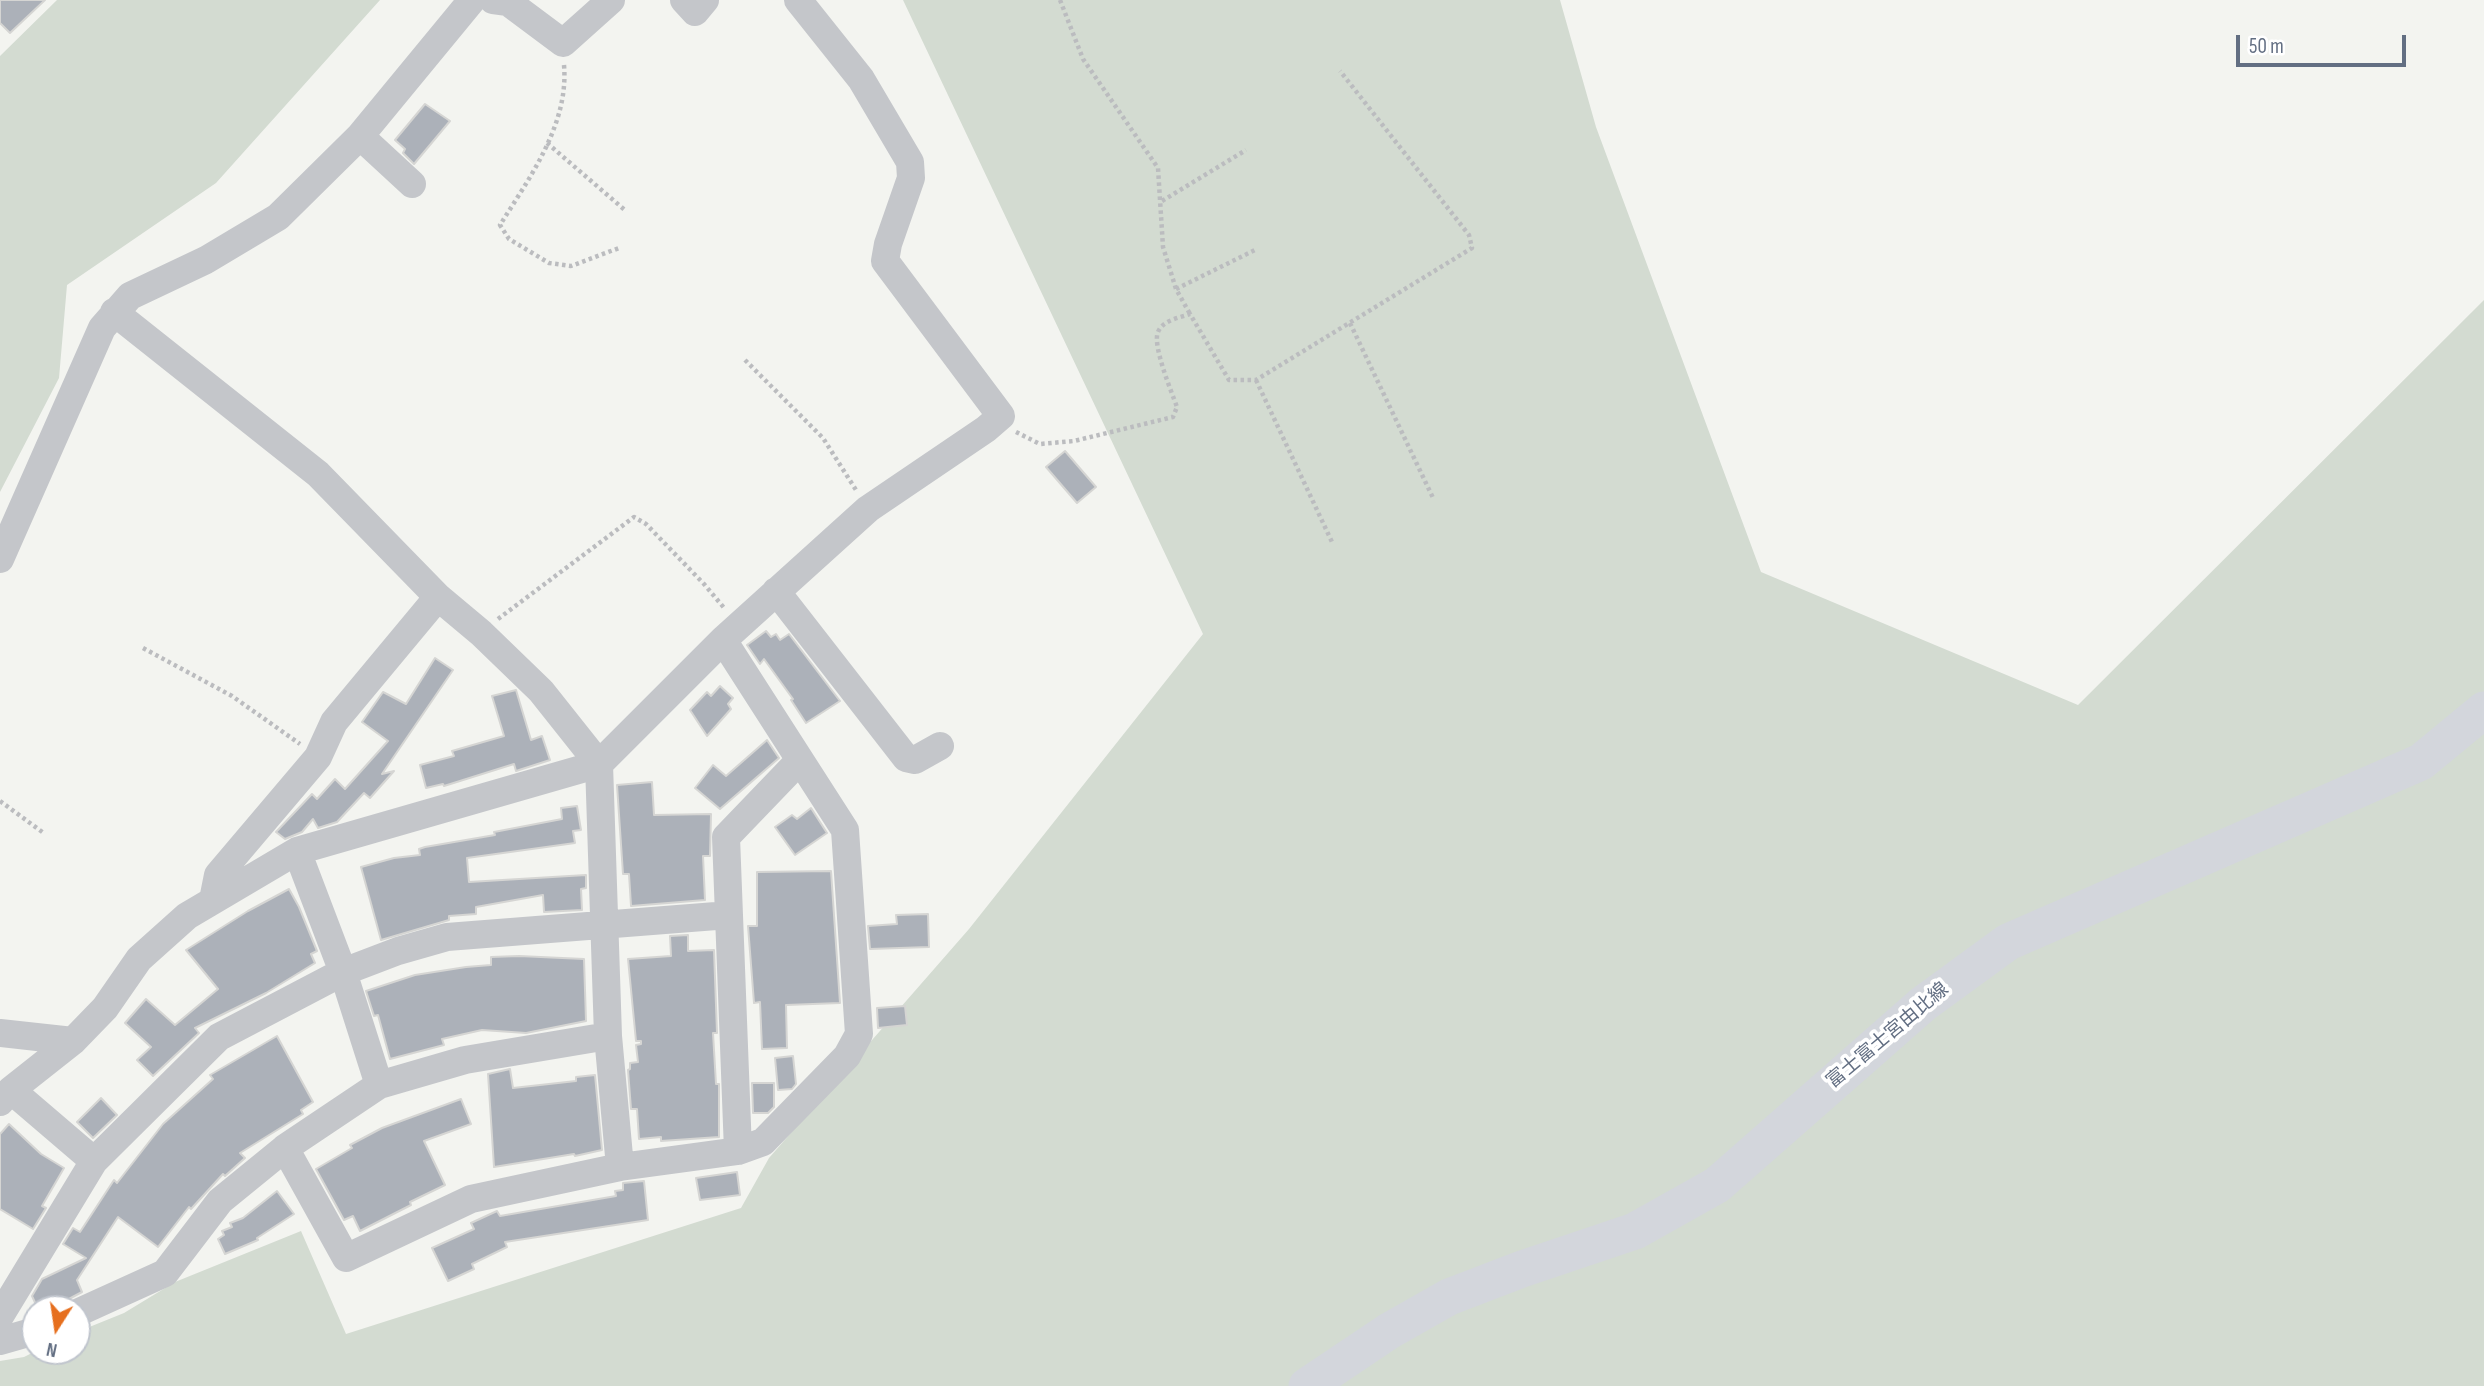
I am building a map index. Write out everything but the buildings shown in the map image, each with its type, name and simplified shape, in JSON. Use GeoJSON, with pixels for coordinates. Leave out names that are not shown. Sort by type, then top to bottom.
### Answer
{"type":"FeatureCollection","features":[{"type":"Feature","properties":{"kind":"main road","name":"富士富士宮由比線"},"geometry":{"type":"LineString","coordinates":[[1307,1386],[1389,1331],[1449,1297],[1635,1231],[1717,1185],[1923,1004],[2008,942],[2421,762],[2484,710]]}},
{"type":"Feature","properties":{"kind":"street"},"geometry":{"type":"LineString","coordinates":[[0,559],[102,328],[114,312],[130,296],[205,260],[278,217],[360,136],[472,0]]}},
{"type":"Feature","properties":{"kind":"street"},"geometry":{"type":"LineString","coordinates":[[494,0],[508,2],[563,43],[611,0]]}},
{"type":"Feature","properties":{"kind":"street"},"geometry":{"type":"LineString","coordinates":[[684,0],[695,12],[705,0]]}},
{"type":"Feature","properties":{"kind":"street"},"geometry":{"type":"LineString","coordinates":[[94,1161],[5,1096],[73,1041],[105,1008],[139,959],[187,916],[297,851],[599,764],[731,633],[868,509],[1001,416],[885,261],[888,244],[911,178],[910,162],[861,79],[798,0]]}},
{"type":"Feature","properties":{"kind":"street"},"geometry":{"type":"LineString","coordinates":[[360,136],[412,184]]}},
{"type":"Feature","properties":{"kind":"street"},"geometry":{"type":"LineString","coordinates":[[114,312],[318,474],[438,597],[481,633],[541,691],[599,764],[608,1036],[620,1167]]}},
{"type":"Feature","properties":{"kind":"street"},"geometry":{"type":"LineString","coordinates":[[776,591],[906,758],[915,760],[940,746]]}},
{"type":"Feature","properties":{"kind":"street"},"geometry":{"type":"LineString","coordinates":[[213,900],[218,874],[318,757],[334,722],[438,597]]}},
{"type":"Feature","properties":{"kind":"street"},"geometry":{"type":"LineString","coordinates":[[285,1148],[346,1258],[471,1199],[620,1167],[738,1151],[763,1142],[847,1056],[859,1034],[845,830],[800,760],[731,633]]}},
{"type":"Feature","properties":{"kind":"street"},"geometry":{"type":"LineString","coordinates":[[738,1151],[726,837],[800,760]]}},
{"type":"Feature","properties":{"kind":"street"},"geometry":{"type":"LineString","coordinates":[[297,851],[343,972],[379,1085]]}},
{"type":"Feature","properties":{"kind":"street"},"geometry":{"type":"LineString","coordinates":[[0,1316],[94,1161],[219,1038],[343,972],[398,951],[447,937],[729,915]]}},
{"type":"Feature","properties":{"kind":"street"},"geometry":{"type":"LineString","coordinates":[[0,1033],[73,1041]]}},
{"type":"Feature","properties":{"kind":"street"},"geometry":{"type":"LineString","coordinates":[[91,1307],[165,1273],[220,1201],[285,1148],[379,1085],[465,1060],[608,1036]]}},
{"type":"Feature","properties":{"kind":"street"},"geometry":{"type":"LineString","coordinates":[[0,1341],[21,1335]]}},
{"type":"Feature","properties":{"kind":"path"},"geometry":{"type":"LineString","coordinates":[[1060,0],[1083,59],[1158,168],[1163,247],[1176,289],[1229,380],[1256,380],[1472,248],[1469,235],[1340,71]]}},
{"type":"Feature","properties":{"kind":"path"},"geometry":{"type":"LineString","coordinates":[[563,43],[566,84],[556,125],[533,173],[500,225],[509,239],[549,263],[571,266],[619,248]]}},
{"type":"Feature","properties":{"kind":"path"},"geometry":{"type":"LineString","coordinates":[[547,143],[625,211]]}},
{"type":"Feature","properties":{"kind":"path"},"geometry":{"type":"LineString","coordinates":[[1162,201],[1246,150]]}},
{"type":"Feature","properties":{"kind":"path"},"geometry":{"type":"LineString","coordinates":[[1176,289],[1257,249]]}},
{"type":"Feature","properties":{"kind":"path"},"geometry":{"type":"LineString","coordinates":[[1001,416],[1019,434],[1040,444],[1074,441],[1173,416],[1177,407],[1157,344],[1157,333],[1167,321],[1191,314]]}},
{"type":"Feature","properties":{"kind":"path"},"geometry":{"type":"LineString","coordinates":[[1350,323],[1434,500]]}},
{"type":"Feature","properties":{"kind":"path"},"geometry":{"type":"LineString","coordinates":[[746,360],[823,438],[868,509]]}},
{"type":"Feature","properties":{"kind":"path"},"geometry":{"type":"LineString","coordinates":[[1256,380],[1332,542]]}},
{"type":"Feature","properties":{"kind":"path"},"geometry":{"type":"LineString","coordinates":[[481,633],[634,517],[646,524],[704,584],[731,633]]}},
{"type":"Feature","properties":{"kind":"path"},"geometry":{"type":"LineString","coordinates":[[143,648],[232,696],[318,757]]}},
{"type":"Feature","properties":{"kind":"path"},"geometry":{"type":"LineString","coordinates":[[0,801],[45,834]]}},
{"type":"Feature","properties":{"kind":"shaded area"},"geometry":{"type":"Polygon","coordinates":[[[57,0],[380,0],[216,183],[67,285],[59,378],[0,492],[0,56],[57,0]]]}},
{"type":"Feature","properties":{"kind":"shaded area"},"geometry":{"type":"Polygon","coordinates":[[[903,0],[1560,0],[1596,127],[1761,572],[2078,705],[2484,300],[2484,1386],[0,1386],[0,1361],[21,1358],[21,1365],[91,1365],[91,1326],[124,1313],[175,1282],[301,1231],[346,1334],[741,1208],[769,1158],[969,929],[1203,634],[903,0]]]}}]}
